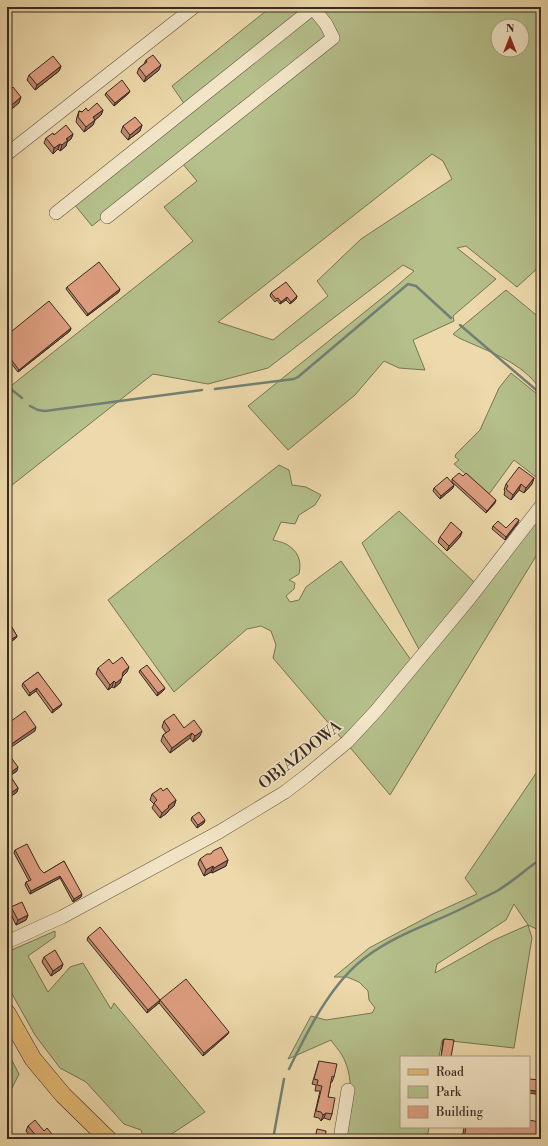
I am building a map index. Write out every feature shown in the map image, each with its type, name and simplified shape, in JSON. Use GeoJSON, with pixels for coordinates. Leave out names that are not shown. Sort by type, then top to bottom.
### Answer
{"type":"FeatureCollection","features":[{"type":"Feature","properties":{"kind":"main road"},"geometry":{"type":"LineString","coordinates":[[7,1013],[33,1059],[63,1095],[108,1139]]}},
{"type":"Feature","properties":{"kind":"street"},"geometry":{"type":"LineString","coordinates":[[7,154],[194,7]]}},
{"type":"Feature","properties":{"kind":"street"},"geometry":{"type":"LineString","coordinates":[[56,214],[312,7],[326,24],[333,38],[107,217]]}},
{"type":"Feature","properties":{"kind":"street","name":"OBJAZDOWA"},"geometry":{"type":"LineString","coordinates":[[7,942],[62,917],[219,832],[285,792],[306,776],[347,742],[376,711],[469,599],[541,506]]}},
{"type":"Feature","properties":{"kind":"street"},"geometry":{"type":"LineString","coordinates":[[340,1139],[348,1090]]}},
{"type":"Feature","properties":{"kind":"green space"},"geometry":{"type":"Polygon","coordinates":[[[271,7],[300,7],[304,11],[185,105],[172,86],[271,7]]]}},
{"type":"Feature","properties":{"kind":"green space"},"geometry":{"type":"Polygon","coordinates":[[[318,7],[541,7],[541,265],[517,287],[466,246],[457,248],[496,279],[453,316],[454,321],[413,340],[425,370],[399,368],[384,361],[355,395],[288,450],[248,406],[414,271],[403,265],[268,368],[208,384],[153,374],[7,489],[7,389],[193,241],[164,207],[197,181],[182,163],[337,31],[318,7]],[[432,154],[218,322],[273,340],[328,296],[317,281],[361,239],[452,179],[443,161],[432,154]]]}},
{"type":"Feature","properties":{"kind":"green space"},"geometry":{"type":"Polygon","coordinates":[[[312,16],[329,37],[92,226],[74,204],[312,16]]]}},
{"type":"Feature","properties":{"kind":"green space"},"geometry":{"type":"Polygon","coordinates":[[[506,290],[541,319],[541,390],[533,380],[514,364],[453,334],[506,290]]]}},
{"type":"Feature","properties":{"kind":"green space"},"geometry":{"type":"Polygon","coordinates":[[[511,373],[537,394],[541,392],[541,481],[514,460],[489,494],[454,464],[459,460],[455,457],[456,454],[480,430],[499,388],[511,373]]]}},
{"type":"Feature","properties":{"kind":"green space"},"geometry":{"type":"Polygon","coordinates":[[[279,465],[289,470],[292,485],[306,487],[321,495],[315,505],[299,515],[295,524],[281,522],[273,540],[284,543],[294,550],[298,556],[300,564],[299,574],[289,580],[295,583],[294,589],[286,596],[290,602],[299,600],[306,587],[341,561],[411,660],[343,740],[273,658],[276,645],[271,631],[261,626],[247,629],[174,692],[108,600],[279,465]]]}},
{"type":"Feature","properties":{"kind":"green space"},"geometry":{"type":"Polygon","coordinates":[[[399,511],[474,582],[421,653],[362,543],[399,511]]]}},
{"type":"Feature","properties":{"kind":"green space"},"geometry":{"type":"Polygon","coordinates":[[[541,512],[541,548],[390,795],[348,745],[541,512]]]}},
{"type":"Feature","properties":{"kind":"green space"},"geometry":{"type":"Polygon","coordinates":[[[541,766],[541,931],[528,925],[532,938],[514,1048],[442,1040],[439,1056],[400,1056],[400,1128],[429,1128],[427,1139],[343,1139],[349,1107],[350,1086],[347,1065],[341,1053],[331,1040],[288,1059],[311,1016],[326,1020],[372,1013],[375,1008],[369,1000],[368,991],[359,982],[347,977],[334,977],[369,948],[433,914],[477,894],[465,878],[541,766]],[[514,904],[506,920],[437,964],[435,973],[494,940],[528,925],[514,904]]]}},
{"type":"Feature","properties":{"kind":"green space"},"geometry":{"type":"Polygon","coordinates":[[[55,931],[55,937],[28,956],[48,992],[70,967],[83,963],[111,1009],[114,1003],[205,1112],[164,1139],[144,1139],[141,1130],[124,1124],[86,1082],[60,1068],[35,1035],[7,985],[7,952],[55,931]]]}},
{"type":"Feature","properties":{"kind":"green space"},"geometry":{"type":"Polygon","coordinates":[[[7,1051],[19,1074],[7,1098],[7,1051]]]}},
{"type":"Feature","properties":{"kind":"building"},"geometry":{"type":"Polygon","coordinates":[[[153,55],[161,65],[146,77],[139,68],[153,55]]]}},
{"type":"Feature","properties":{"kind":"building"},"geometry":{"type":"Polygon","coordinates":[[[53,56],[61,66],[37,85],[29,75],[53,56]]]}},
{"type":"Feature","properties":{"kind":"building"},"geometry":{"type":"Polygon","coordinates":[[[122,80],[130,91],[115,103],[106,93],[122,80]]]}},
{"type":"Feature","properties":{"kind":"building"},"geometry":{"type":"Polygon","coordinates":[[[13,87],[21,97],[7,109],[7,92],[13,87]]]}},
{"type":"Feature","properties":{"kind":"building"},"geometry":{"type":"Polygon","coordinates":[[[97,103],[103,110],[93,117],[95,120],[86,127],[78,117],[79,111],[82,112],[86,108],[88,111],[97,103]]]}},
{"type":"Feature","properties":{"kind":"building"},"geometry":{"type":"Polygon","coordinates":[[[135,117],[142,125],[130,135],[123,126],[135,117]]]}},
{"type":"Feature","properties":{"kind":"building"},"geometry":{"type":"Polygon","coordinates":[[[66,125],[73,134],[66,139],[68,140],[62,145],[60,144],[54,148],[46,138],[53,133],[54,135],[66,125]]]}},
{"type":"Feature","properties":{"kind":"building"},"geometry":{"type":"Polygon","coordinates":[[[99,262],[120,289],[88,314],[67,287],[99,262]]]}},
{"type":"Feature","properties":{"kind":"building"},"geometry":{"type":"Polygon","coordinates":[[[286,282],[297,296],[291,302],[287,297],[281,302],[271,293],[286,282]]]}},
{"type":"Feature","properties":{"kind":"building"},"geometry":{"type":"Polygon","coordinates":[[[49,301],[71,328],[19,370],[7,354],[7,335],[49,301]]]}},
{"type":"Feature","properties":{"kind":"building"},"geometry":{"type":"Polygon","coordinates":[[[519,467],[534,478],[526,488],[521,484],[513,495],[506,489],[508,486],[506,484],[519,467]]]}},
{"type":"Feature","properties":{"kind":"building"},"geometry":{"type":"Polygon","coordinates":[[[459,473],[463,476],[466,473],[496,500],[487,511],[452,479],[459,473]]]}},
{"type":"Feature","properties":{"kind":"building"},"geometry":{"type":"Polygon","coordinates":[[[447,477],[454,485],[441,496],[434,488],[447,477]]]}},
{"type":"Feature","properties":{"kind":"building"},"geometry":{"type":"Polygon","coordinates":[[[516,518],[519,520],[506,537],[493,526],[498,521],[506,528],[516,518]]]}},
{"type":"Feature","properties":{"kind":"building"},"geometry":{"type":"Polygon","coordinates":[[[451,522],[462,532],[449,546],[440,537],[451,522]]]}},
{"type":"Feature","properties":{"kind":"building"},"geometry":{"type":"Polygon","coordinates":[[[7,619],[17,636],[10,640],[7,635],[7,619]]]}},
{"type":"Feature","properties":{"kind":"building"},"geometry":{"type":"Polygon","coordinates":[[[122,657],[129,667],[123,672],[122,678],[116,683],[114,681],[110,685],[98,668],[109,659],[113,664],[122,657]]]}},
{"type":"Feature","properties":{"kind":"building"},"geometry":{"type":"Polygon","coordinates":[[[147,665],[165,688],[158,693],[140,670],[147,665]]]}},
{"type":"Feature","properties":{"kind":"building"},"geometry":{"type":"Polygon","coordinates":[[[38,672],[62,704],[53,710],[37,688],[30,693],[23,683],[38,672]]]}},
{"type":"Feature","properties":{"kind":"building"},"geometry":{"type":"Polygon","coordinates":[[[25,711],[36,727],[7,747],[7,724],[25,711]]]}},
{"type":"Feature","properties":{"kind":"building"},"geometry":{"type":"Polygon","coordinates":[[[174,714],[184,728],[194,720],[202,731],[195,736],[192,733],[172,748],[163,735],[170,730],[164,721],[174,714]]]}},
{"type":"Feature","properties":{"kind":"building"},"geometry":{"type":"Polygon","coordinates":[[[7,752],[18,767],[9,774],[18,788],[11,793],[7,793],[7,752]]]}},
{"type":"Feature","properties":{"kind":"building"},"geometry":{"type":"Polygon","coordinates":[[[161,788],[163,791],[167,788],[176,800],[162,813],[154,803],[157,800],[152,794],[161,788]]]}},
{"type":"Feature","properties":{"kind":"building"},"geometry":{"type":"Polygon","coordinates":[[[199,812],[205,820],[198,825],[192,817],[199,812]]]}},
{"type":"Feature","properties":{"kind":"building"},"geometry":{"type":"Polygon","coordinates":[[[27,844],[40,869],[44,873],[64,861],[82,894],[74,899],[60,876],[31,891],[26,882],[31,880],[15,850],[27,844]]]}},
{"type":"Feature","properties":{"kind":"building"},"geometry":{"type":"Polygon","coordinates":[[[221,847],[228,860],[214,868],[213,866],[206,870],[200,859],[221,847]]]}},
{"type":"Feature","properties":{"kind":"building"},"geometry":{"type":"Polygon","coordinates":[[[22,902],[28,915],[18,920],[11,907],[22,902]]]}},
{"type":"Feature","properties":{"kind":"building"},"geometry":{"type":"Polygon","coordinates":[[[100,927],[160,1000],[148,1010],[88,937],[100,927]]]}},
{"type":"Feature","properties":{"kind":"building"},"geometry":{"type":"Polygon","coordinates":[[[55,950],[63,964],[53,971],[44,957],[55,950]]]}},
{"type":"Feature","properties":{"kind":"building"},"geometry":{"type":"Polygon","coordinates":[[[186,979],[229,1032],[204,1053],[160,1000],[186,979]]]}},
{"type":"Feature","properties":{"kind":"building"},"geometry":{"type":"Polygon","coordinates":[[[444,1039],[454,1040],[451,1056],[441,1056],[444,1039]]]}},
{"type":"Feature","properties":{"kind":"building"},"geometry":{"type":"Polygon","coordinates":[[[319,1061],[337,1064],[334,1077],[332,1076],[328,1097],[335,1098],[332,1114],[326,1113],[323,1115],[321,1112],[316,1111],[322,1086],[317,1085],[318,1080],[314,1079],[319,1061]]]}},
{"type":"Feature","properties":{"kind":"building"},"geometry":{"type":"Polygon","coordinates":[[[530,1079],[541,1080],[541,1092],[530,1090],[530,1079]]]}},
{"type":"Feature","properties":{"kind":"building"},"geometry":{"type":"Polygon","coordinates":[[[541,1109],[541,1139],[464,1139],[466,1128],[530,1128],[530,1120],[539,1122],[541,1109]]]}},
{"type":"Feature","properties":{"kind":"building"},"geometry":{"type":"Polygon","coordinates":[[[35,1120],[44,1131],[47,1128],[56,1139],[34,1139],[37,1137],[28,1126],[35,1120]]]}},
{"type":"Feature","properties":{"kind":"building"},"geometry":{"type":"Polygon","coordinates":[[[317,1129],[326,1131],[325,1139],[315,1139],[317,1129]]]}},
{"type":"Feature","properties":{"kind":"waterway"},"geometry":{"type":"LineString","coordinates":[[215,389],[294,379],[298,377],[408,284],[416,286],[451,318]]}},
{"type":"Feature","properties":{"kind":"waterway"},"geometry":{"type":"LineString","coordinates":[[460,325],[541,394]]}},
{"type":"Feature","properties":{"kind":"waterway"},"geometry":{"type":"LineString","coordinates":[[11,389],[22,398]]}},
{"type":"Feature","properties":{"kind":"waterway"},"geometry":{"type":"LineString","coordinates":[[30,406],[38,410],[45,411],[202,390]]}},
{"type":"Feature","properties":{"kind":"waterway"},"geometry":{"type":"LineString","coordinates":[[289,1069],[312,1023],[331,994],[353,968],[366,957],[402,935],[497,891],[541,859]]}},
{"type":"Feature","properties":{"kind":"waterway"},"geometry":{"type":"LineString","coordinates":[[273,1139],[284,1079]]}}]}
